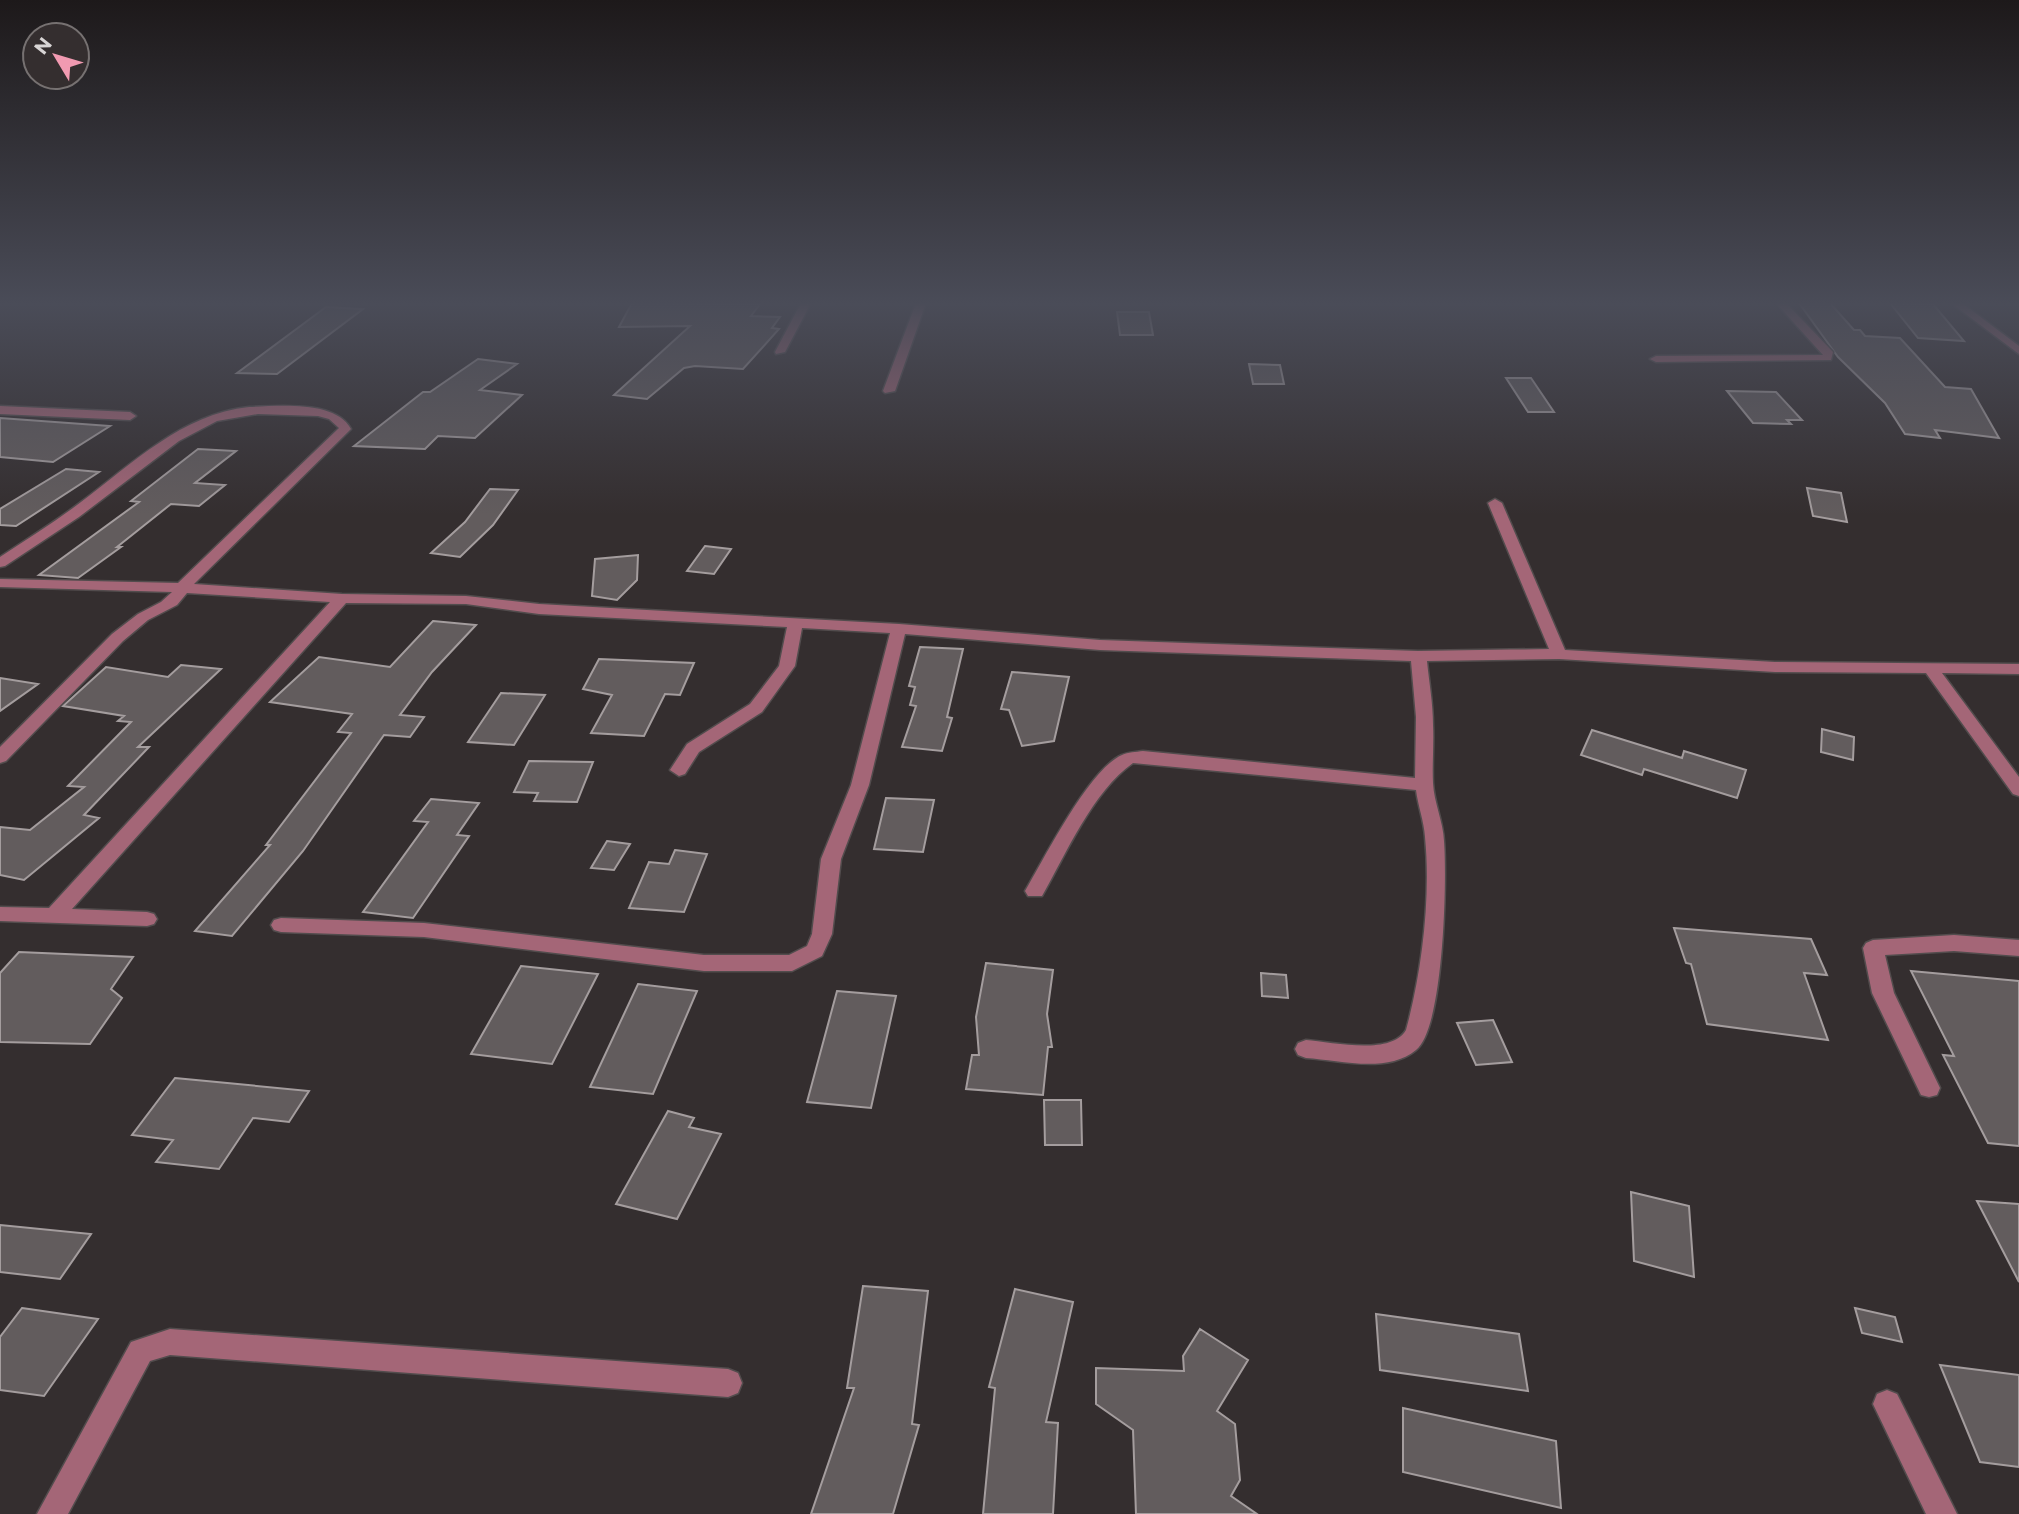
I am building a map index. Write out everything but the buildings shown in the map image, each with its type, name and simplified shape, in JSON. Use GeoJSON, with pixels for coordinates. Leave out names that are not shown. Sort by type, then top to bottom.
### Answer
{"type":"FeatureCollection","features":[{"type":"Feature","properties":{"kind":"street"},"geometry":{"type":"LineString","coordinates":[[889,391],[895,374]]}},
{"type":"Feature","properties":{"kind":"street"},"geometry":{"type":"LineString","coordinates":[[0,410],[130,416]]}},
{"type":"Feature","properties":{"kind":"street"},"geometry":{"type":"LineString","coordinates":[[0,564],[81,509],[185,432],[207,421],[230,413],[284,410],[333,414],[340,419],[345,429],[182,588],[174,603],[145,615],[85,670],[0,757]]}},
{"type":"Feature","properties":{"kind":"street"},"geometry":{"type":"LineString","coordinates":[[1495,503],[1559,654]]}},
{"type":"Feature","properties":{"kind":"street"},"geometry":{"type":"LineString","coordinates":[[0,583],[182,588],[342,598],[466,600],[539,609],[899,629],[1100,645],[1418,656],[1559,654],[1774,667],[2019,669]]}},
{"type":"Feature","properties":{"kind":"street"},"geometry":{"type":"LineString","coordinates":[[55,915],[342,598]]}},
{"type":"Feature","properties":{"kind":"street"},"geometry":{"type":"LineString","coordinates":[[679,770],[693,748],[756,708],[787,666],[795,624]]}},
{"type":"Feature","properties":{"kind":"street"},"geometry":{"type":"LineString","coordinates":[[281,925],[425,930],[704,963],[792,963],[815,951],[822,934],[831,859],[860,785],[899,629]]}},
{"type":"Feature","properties":{"kind":"street"},"geometry":{"type":"LineString","coordinates":[[1306,1049],[1377,1053],[1397,1050],[1411,1042],[1419,1027],[1428,972],[1436,847],[1424,785],[1424,709],[1418,656]]}},
{"type":"Feature","properties":{"kind":"street"},"geometry":{"type":"LineString","coordinates":[[1930,668],[2019,790]]}},
{"type":"Feature","properties":{"kind":"street"},"geometry":{"type":"LineString","coordinates":[[1035,891],[1089,803],[1119,765],[1128,759],[1143,757],[1424,785]]}},
{"type":"Feature","properties":{"kind":"street"},"geometry":{"type":"LineString","coordinates":[[0,914],[147,919]]}},
{"type":"Feature","properties":{"kind":"street"},"geometry":{"type":"LineString","coordinates":[[1929,1088],[1883,993],[1873,948],[1954,943],[2019,948]]}},
{"type":"Feature","properties":{"kind":"street"},"geometry":{"type":"LineString","coordinates":[[52,1514],[141,1351],[170,1342],[728,1383]]}},
{"type":"Feature","properties":{"kind":"street"},"geometry":{"type":"LineString","coordinates":[[1887,1404],[1942,1514]]}}]}
